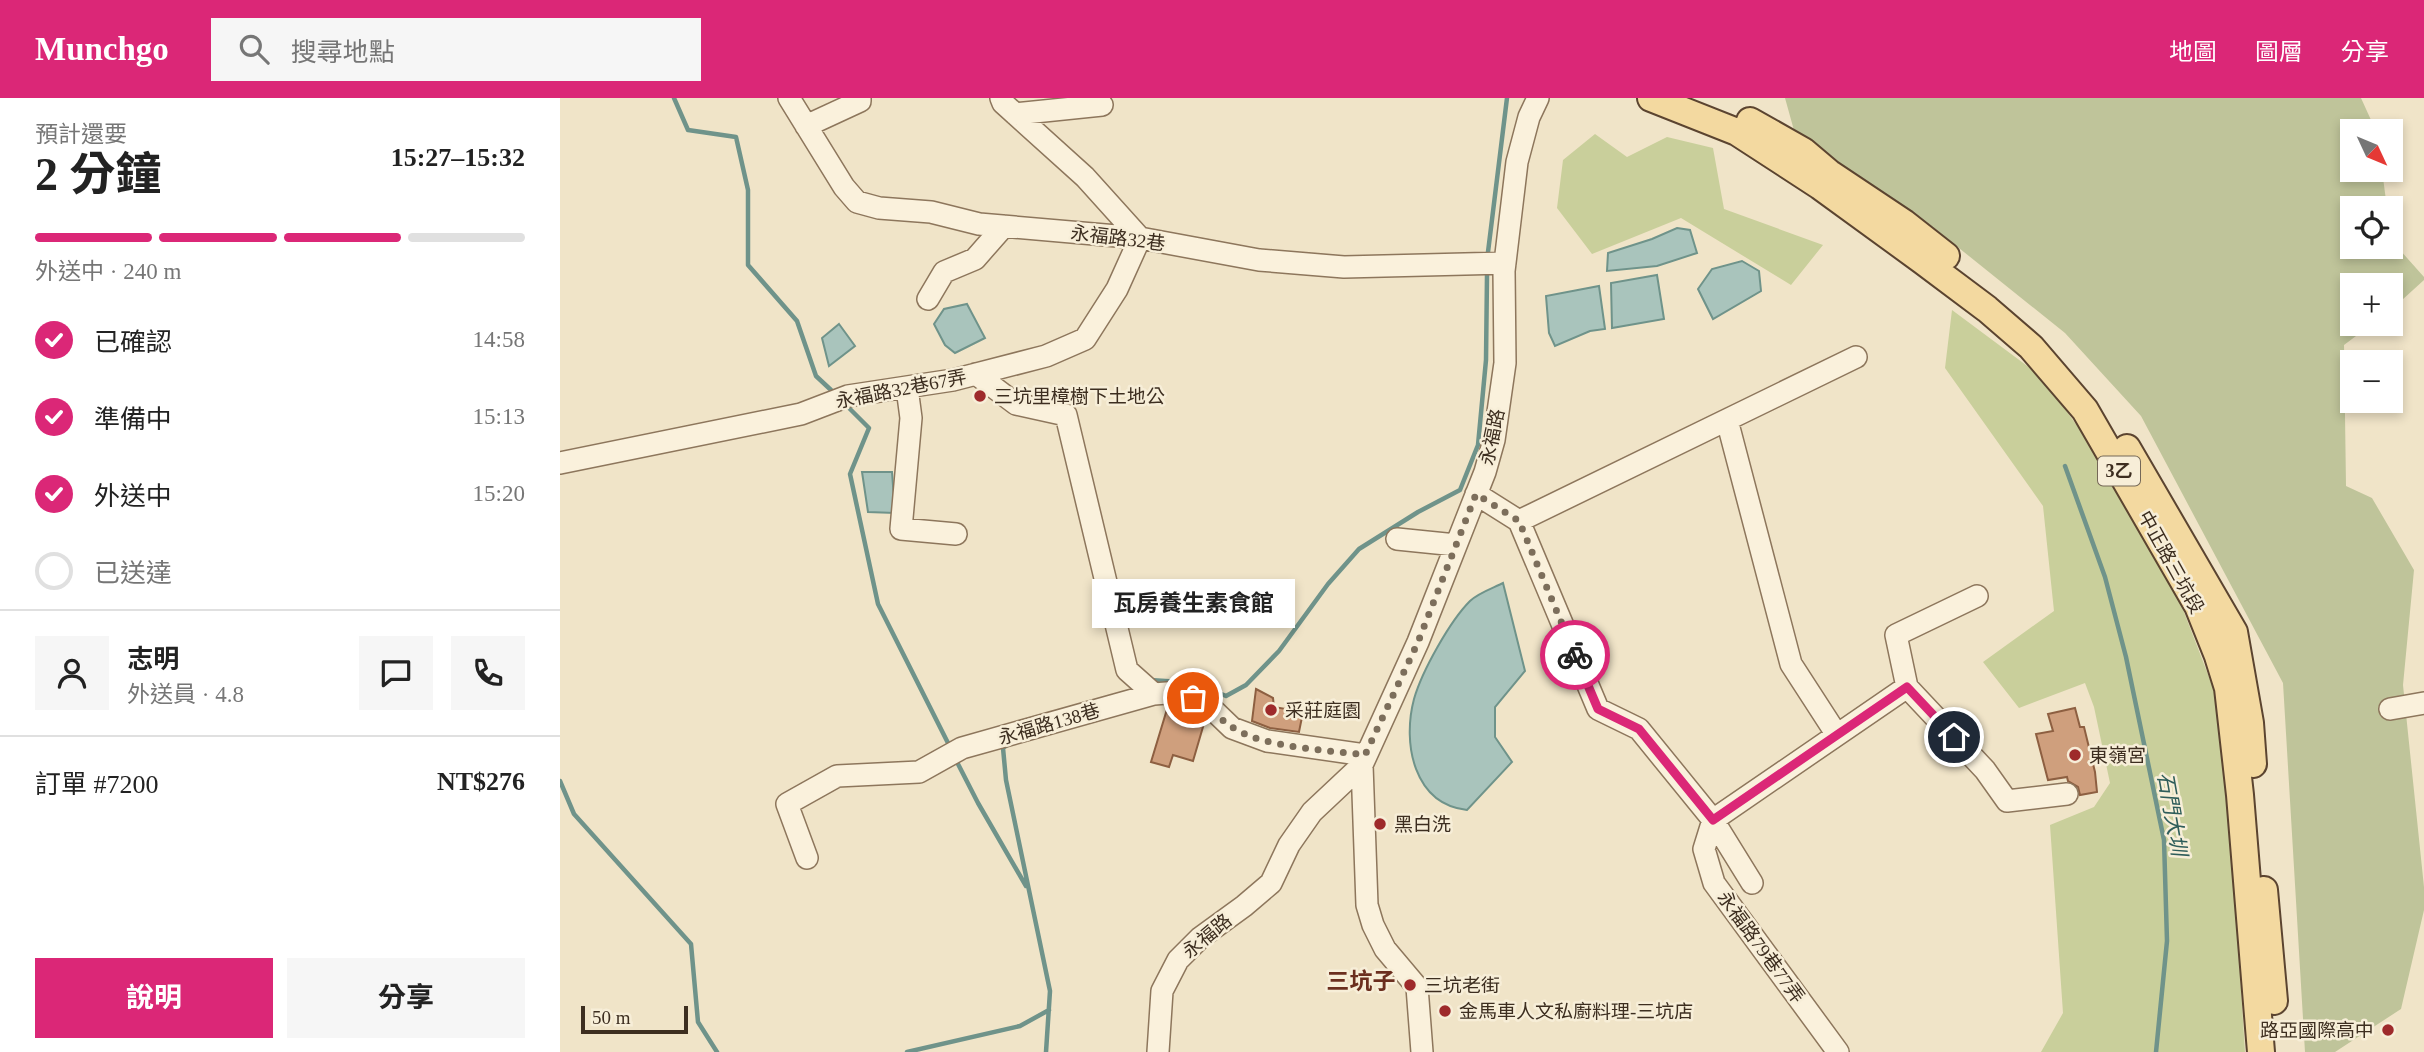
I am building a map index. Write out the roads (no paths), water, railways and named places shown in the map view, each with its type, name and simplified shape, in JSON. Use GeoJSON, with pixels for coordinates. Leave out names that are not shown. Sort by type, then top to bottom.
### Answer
{"type":"FeatureCollection","features":[{"type":"Feature","properties":{"kind":"main road","name":"中正路三坑段"},"geometry":{"type":"LineString","coordinates":[[1651,98],[1737,131],[1872,223],[1971,296],[2031,347],[2085,410],[2198,606],[2228,688],[2240,796],[2261,1052]]}},
{"type":"Feature","properties":{"kind":"main road","name":"中正路三坑段"},"geometry":{"type":"LineString","coordinates":[[1698,98],[1736,113],[1803,151],[1829,173],[1904,223],[2000,300],[2064,360],[2113,425],[2234,632],[2250,723],[2278,1052]]}},
{"type":"Feature","properties":{"kind":"street","name":"永福路32巷"},"geometry":{"type":"LineString","coordinates":[[789,98],[844,187],[857,202],[879,208],[931,212],[1004,226],[1140,238],[1259,260],[1344,267],[1505,263]]}},
{"type":"Feature","properties":{"kind":"street"},"geometry":{"type":"LineString","coordinates":[[806,126],[860,102],[860,98]]}},
{"type":"Feature","properties":{"kind":"street"},"geometry":{"type":"LineString","coordinates":[[1000,98],[1085,177],[1140,238]]}},
{"type":"Feature","properties":{"kind":"street","name":"永福路"},"geometry":{"type":"LineString","coordinates":[[1158,1052],[1163,991],[1178,960],[1200,937],[1271,883],[1289,845],[1312,812],[1364,760],[1418,642],[1476,494],[1494,440],[1505,363],[1505,263],[1517,162],[1529,117],[1538,98]]}},
{"type":"Feature","properties":{"kind":"street"},"geometry":{"type":"LineString","coordinates":[[1015,114],[1102,105]]}},
{"type":"Feature","properties":{"kind":"street"},"geometry":{"type":"LineString","coordinates":[[928,299],[944,272],[975,259],[1004,226]]}},
{"type":"Feature","properties":{"kind":"street","name":"永福路32巷67弄"},"geometry":{"type":"LineString","coordinates":[[560,463],[801,414],[848,396],[907,388],[1046,356],[1085,339],[1117,289],[1140,238]]}},
{"type":"Feature","properties":{"kind":"street"},"geometry":{"type":"LineString","coordinates":[[1519,521],[1856,357]]}},
{"type":"Feature","properties":{"kind":"street"},"geometry":{"type":"LineString","coordinates":[[976,374],[1016,404],[1066,415],[1127,670],[1154,694]]}},
{"type":"Feature","properties":{"kind":"street"},"geometry":{"type":"LineString","coordinates":[[907,388],[911,418],[901,529],[956,534]]}},
{"type":"Feature","properties":{"kind":"street"},"geometry":{"type":"LineString","coordinates":[[1727,420],[1791,664],[1837,735]]}},
{"type":"Feature","properties":{"kind":"street"},"geometry":{"type":"LineString","coordinates":[[1476,494],[1519,521],[1598,709],[1639,729],[1713,820],[1752,883]]}},
{"type":"Feature","properties":{"kind":"street"},"geometry":{"type":"LineString","coordinates":[[1398,539],[1456,545]]}},
{"type":"Feature","properties":{"kind":"street"},"geometry":{"type":"LineString","coordinates":[[1977,596],[1896,635],[1907,687],[1986,770],[2007,801],[2067,794]]}},
{"type":"Feature","properties":{"kind":"street"},"geometry":{"type":"LineString","coordinates":[[1713,820],[1907,687]]}},
{"type":"Feature","properties":{"kind":"street","name":"永福路138巷"},"geometry":{"type":"LineString","coordinates":[[807,858],[787,804],[838,776],[919,772],[962,748],[1154,694],[1179,692],[1207,704],[1232,728],[1267,741],[1364,760]]}},
{"type":"Feature","properties":{"kind":"street"},"geometry":{"type":"LineString","coordinates":[[2390,709],[2424,703]]}},
{"type":"Feature","properties":{"kind":"street"},"geometry":{"type":"LineString","coordinates":[[1364,760],[1367,905],[1385,949],[1417,987],[1422,1052]]}},
{"type":"Feature","properties":{"kind":"street","name":"永福路79巷77弄"},"geometry":{"type":"LineString","coordinates":[[1713,820],[1704,849],[1714,883],[1838,1052]]}},
{"type":"Feature","properties":{"kind":"water"},"geometry":{"type":"Polygon","coordinates":[[[1677,228],[1690,230],[1697,253],[1657,266],[1607,271],[1608,253],[1677,228]]]}},
{"type":"Feature","properties":{"kind":"water"},"geometry":{"type":"Polygon","coordinates":[[[1742,261],[1759,271],[1761,291],[1713,319],[1698,289],[1712,269],[1742,261]]]}},
{"type":"Feature","properties":{"kind":"water"},"geometry":{"type":"Polygon","coordinates":[[[1657,275],[1664,319],[1612,328],[1611,283],[1657,275]]]}},
{"type":"Feature","properties":{"kind":"water"},"geometry":{"type":"Polygon","coordinates":[[[1599,286],[1605,329],[1590,331],[1555,346],[1549,333],[1546,296],[1599,286]]]}},
{"type":"Feature","properties":{"kind":"water"},"geometry":{"type":"Polygon","coordinates":[[[967,304],[985,338],[955,353],[945,345],[934,324],[944,309],[967,304]]]}},
{"type":"Feature","properties":{"kind":"water"},"geometry":{"type":"Polygon","coordinates":[[[839,324],[855,346],[829,366],[822,338],[839,324]]]}},
{"type":"Feature","properties":{"kind":"water"},"geometry":{"type":"Polygon","coordinates":[[[862,472],[892,472],[895,513],[868,512],[862,472]]]}},
{"type":"Feature","properties":{"kind":"water"},"geometry":{"type":"Polygon","coordinates":[[[1503,583],[1525,671],[1495,707],[1495,737],[1512,762],[1467,810],[1449,805],[1435,796],[1424,784],[1416,769],[1412,752],[1411,716],[1423,675],[1454,621],[1473,598],[1503,583]]]}},
{"type":"Feature","properties":{"kind":"waterway"},"geometry":{"type":"LineString","coordinates":[[674,98],[688,130],[736,137],[748,190],[748,265],[797,321],[816,376],[831,390]]}},
{"type":"Feature","properties":{"kind":"waterway"},"geometry":{"type":"LineString","coordinates":[[1488,252],[1507,98]]}},
{"type":"Feature","properties":{"kind":"waterway"},"geometry":{"type":"LineString","coordinates":[[1150,680],[1196,683],[1226,696],[1246,685],[1279,651],[1328,584],[1359,549],[1418,512],[1460,490],[1478,445],[1486,360],[1487,275]]}},
{"type":"Feature","properties":{"kind":"waterway"},"geometry":{"type":"LineString","coordinates":[[849,408],[869,428],[850,474],[878,604],[948,743]]}},
{"type":"Feature","properties":{"kind":"waterway","name":"石門大圳"},"geometry":{"type":"LineString","coordinates":[[2065,466],[2105,577],[2126,657],[2164,840],[2167,941],[2156,1052]]}},
{"type":"Feature","properties":{"kind":"waterway"},"geometry":{"type":"LineString","coordinates":[[1009,744],[1003,748],[1006,780],[1050,991],[1046,1052]]}},
{"type":"Feature","properties":{"kind":"waterway"},"geometry":{"type":"LineString","coordinates":[[958,764],[1026,886]]}},
{"type":"Feature","properties":{"kind":"waterway"},"geometry":{"type":"LineString","coordinates":[[560,781],[574,814],[691,944],[698,1022],[717,1052]]}},
{"type":"Feature","properties":{"kind":"waterway"},"geometry":{"type":"LineString","coordinates":[[907,1052],[1020,1026],[1049,1010]]}},
{"type":"Feature","properties":{"kind":"place","name":"三坑里樟樹下土地公"},"geometry":{"type":"Point","coordinates":[980,396]}},
{"type":"Feature","properties":{"kind":"place","name":"瓦房養生素食館"},"geometry":{"type":"Point","coordinates":[1193,698]}},
{"type":"Feature","properties":{"kind":"place","name":"采莊庭園"},"geometry":{"type":"Point","coordinates":[1271,710]}},
{"type":"Feature","properties":{"kind":"place","name":"東嶺宮"},"geometry":{"type":"Point","coordinates":[2075,755]}},
{"type":"Feature","properties":{"kind":"place","name":"黑白洗"},"geometry":{"type":"Point","coordinates":[1380,824]}},
{"type":"Feature","properties":{"kind":"place","name":"三坑老街"},"geometry":{"type":"Point","coordinates":[1410,985]}},
{"type":"Feature","properties":{"kind":"place","name":"金馬車人文私廚料理-三坑店"},"geometry":{"type":"Point","coordinates":[1445,1011]}},
{"type":"Feature","properties":{"kind":"place","name":"路亞國際高中"},"geometry":{"type":"Point","coordinates":[2388,1030]}},
{"type":"Feature","properties":{"kind":"district","name":"三坑子"},"geometry":{"type":"Point","coordinates":[1361,981]}}]}
